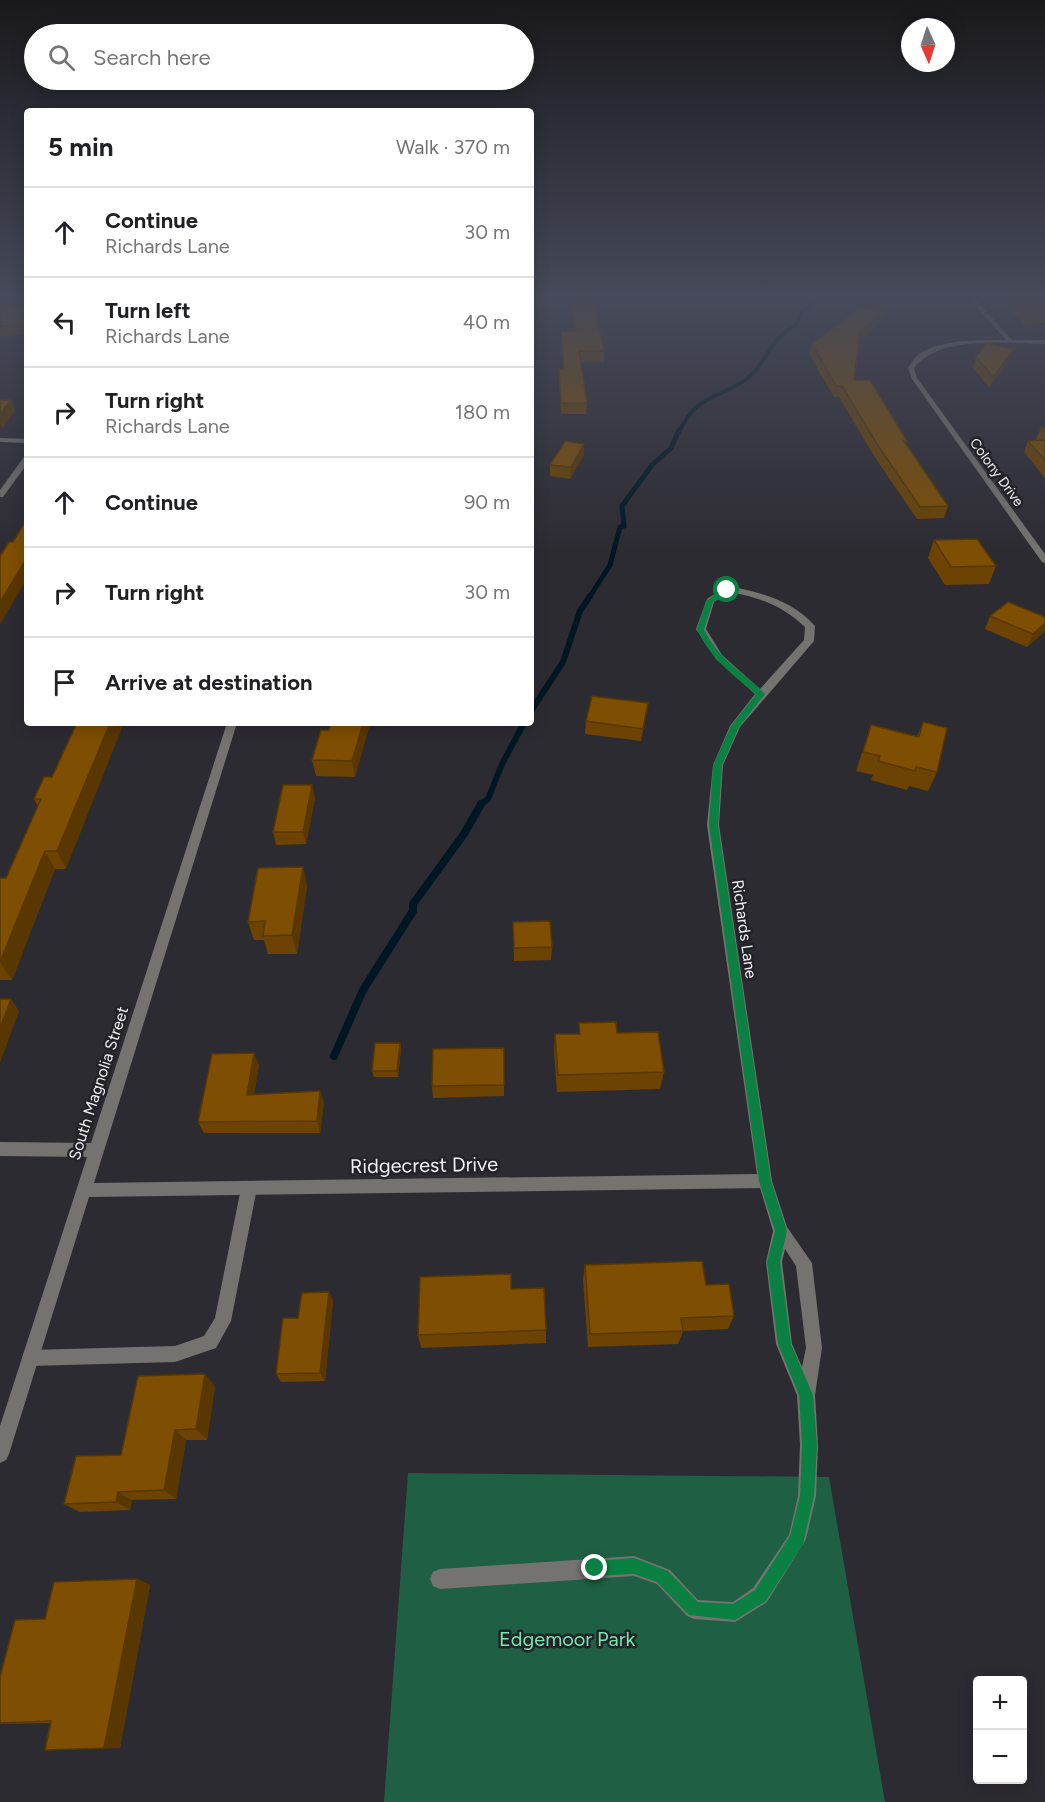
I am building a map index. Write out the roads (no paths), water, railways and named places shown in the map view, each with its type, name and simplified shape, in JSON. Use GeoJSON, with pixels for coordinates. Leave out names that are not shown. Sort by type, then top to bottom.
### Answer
{"type":"FeatureCollection","features":[{"type":"Feature","properties":{"kind":"street","name":"Colony Drive"},"geometry":{"type":"LineString","coordinates":[[918,383],[1045,560]]}},
{"type":"Feature","properties":{"kind":"street"},"geometry":{"type":"LineString","coordinates":[[0,440],[24,441]]}},
{"type":"Feature","properties":{"kind":"street"},"geometry":{"type":"LineString","coordinates":[[0,495],[24,463]]}},
{"type":"Feature","properties":{"kind":"street","name":"Richards Lane"},"geometry":{"type":"LineString","coordinates":[[761,694],[721,660],[709,647],[701,629],[710,601],[727,590],[759,593],[794,610],[810,626],[809,641],[735,726],[718,765],[713,825],[765,1181],[781,1231]]}},
{"type":"Feature","properties":{"kind":"street","name":"South Magnolia Street"},"geometry":{"type":"LineString","coordinates":[[0,1454],[231,726]]}},
{"type":"Feature","properties":{"kind":"street"},"geometry":{"type":"LineString","coordinates":[[0,1149],[96,1150]]}},
{"type":"Feature","properties":{"kind":"street","name":"Ridgecrest Drive"},"geometry":{"type":"LineString","coordinates":[[83,1190],[765,1181]]}},
{"type":"Feature","properties":{"kind":"street"},"geometry":{"type":"LineString","coordinates":[[30,1358],[175,1354],[210,1342],[223,1321],[249,1188]]}},
{"type":"Feature","properties":{"kind":"street"},"geometry":{"type":"LineString","coordinates":[[781,1231],[774,1262],[784,1344],[806,1395]]}},
{"type":"Feature","properties":{"kind":"street"},"geometry":{"type":"LineString","coordinates":[[441,1579],[634,1566],[663,1576],[694,1609],[735,1612],[760,1595],[797,1539],[807,1496],[809,1445],[806,1395],[814,1348],[804,1263],[781,1231]]}},
{"type":"Feature","properties":{"kind":"waterway"},"geometry":{"type":"LineString","coordinates":[[679,432],[694,409],[741,383]]}},
{"type":"Feature","properties":{"kind":"waterway"},"geometry":{"type":"LineString","coordinates":[[589,598],[610,565],[620,527],[624,526],[622,506],[652,465],[671,448],[679,430]]}},
{"type":"Feature","properties":{"kind":"waterway"},"geometry":{"type":"LineString","coordinates":[[534,706],[563,662],[580,611],[590,596]]}},
{"type":"Feature","properties":{"kind":"waterway"},"geometry":{"type":"LineString","coordinates":[[481,804],[488,799],[502,764],[522,726]]}},
{"type":"Feature","properties":{"kind":"waterway"},"geometry":{"type":"LineString","coordinates":[[334,1056],[363,990],[413,911],[413,904],[464,834],[481,804]]}},
{"type":"Feature","properties":{"kind":"park label","name":"Edgemoor Park"},"geometry":{"type":"Point","coordinates":[567,1639]}}]}
